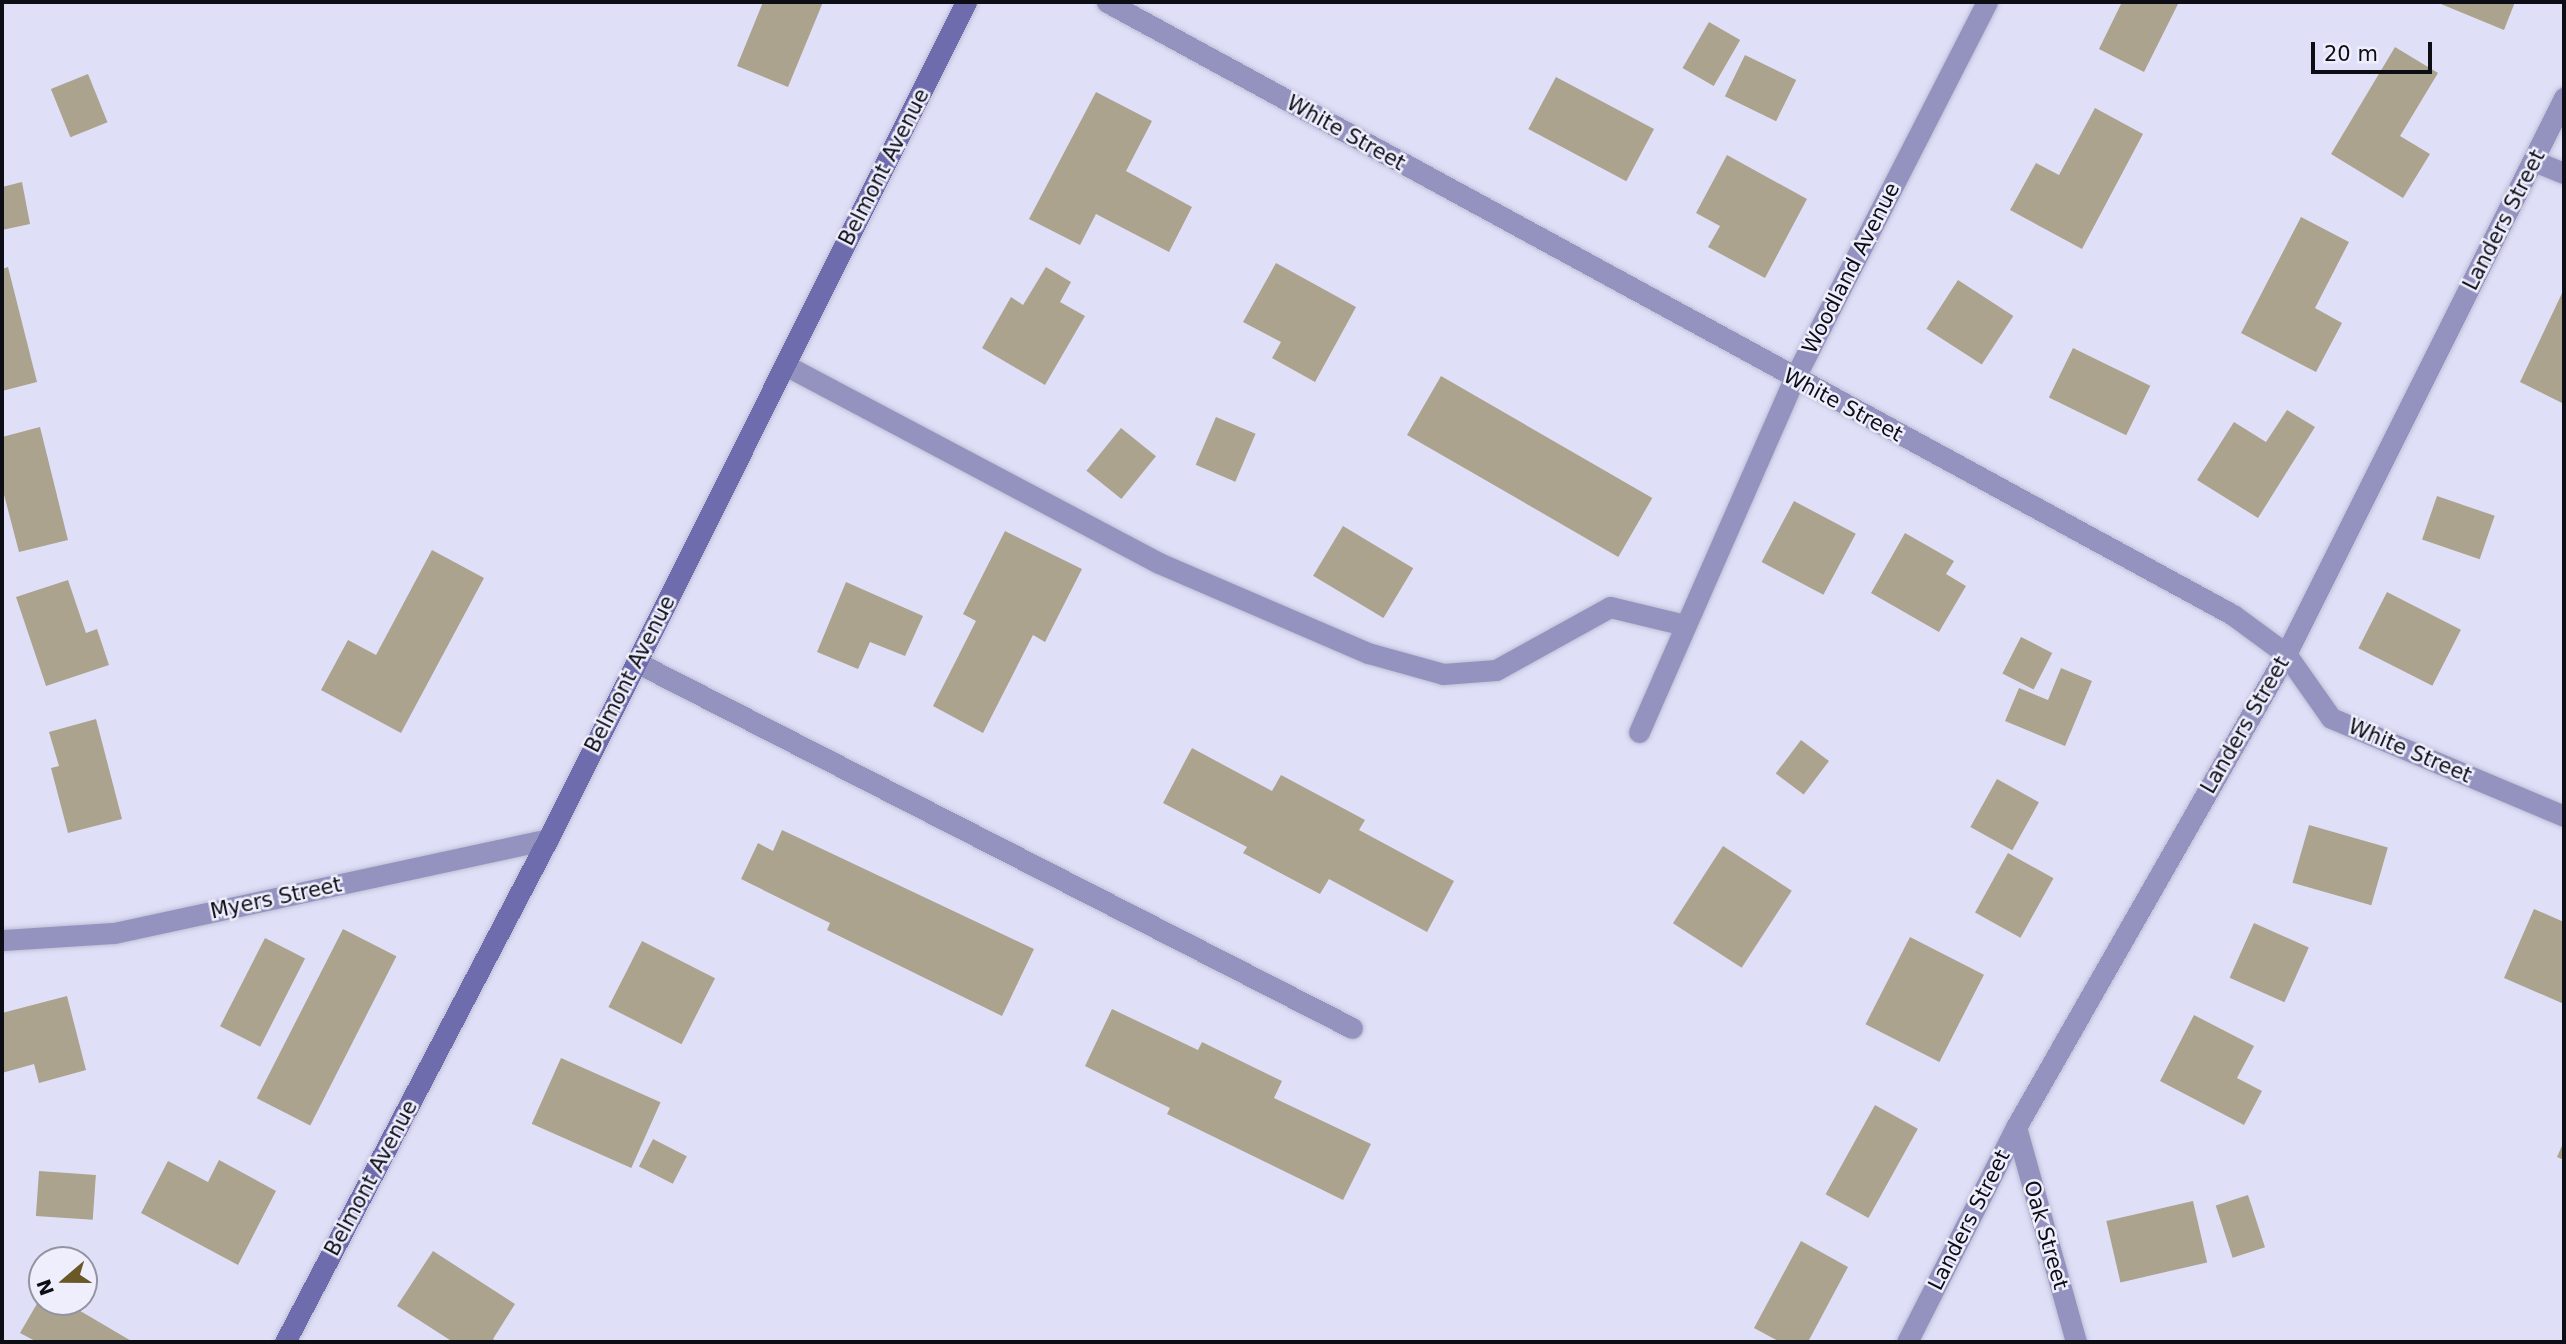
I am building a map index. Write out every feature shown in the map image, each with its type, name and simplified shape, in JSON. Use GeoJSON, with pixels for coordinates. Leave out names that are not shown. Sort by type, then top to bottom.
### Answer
{"type":"FeatureCollection","features":[{"type":"Feature","properties":{"kind":"main road","name":"Belmont Avenue"},"geometry":{"type":"LineString","coordinates":[[285,1342],[548,839],[966,2]]}},
{"type":"Feature","properties":{"kind":"street","name":"White Street"},"geometry":{"type":"LineString","coordinates":[[1107,2],[1794,379],[2233,615],[2286,654],[2331,718],[2564,816]]}},
{"type":"Feature","properties":{"kind":"street","name":"Woodland Avenue"},"geometry":{"type":"LineString","coordinates":[[1639,732],[1794,379],[1987,2]]}},
{"type":"Feature","properties":{"kind":"street","name":"Landers Street"},"geometry":{"type":"LineString","coordinates":[[1907,1342],[2016,1127],[2286,654],[2564,98]]}},
{"type":"Feature","properties":{"kind":"street"},"geometry":{"type":"LineString","coordinates":[[2534,160],[2564,173]]}},
{"type":"Feature","properties":{"kind":"street"},"geometry":{"type":"LineString","coordinates":[[785,365],[1159,563],[1368,653],[1430,671],[1443,674],[1496,670],[1610,607],[1685,625]]}},
{"type":"Feature","properties":{"kind":"street"},"geometry":{"type":"LineString","coordinates":[[636,662],[1352,1028]]}},
{"type":"Feature","properties":{"kind":"street","name":"Myers Street"},"geometry":{"type":"LineString","coordinates":[[2,940],[114,933],[548,839]]}},
{"type":"Feature","properties":{"kind":"street","name":"Oak Street"},"geometry":{"type":"LineString","coordinates":[[2016,1127],[2076,1342]]}},
{"type":"Feature","properties":{"kind":"building"},"geometry":{"type":"Polygon","coordinates":[[[763,2],[823,2],[788,87],[737,66],[763,2]]]}},
{"type":"Feature","properties":{"kind":"building"},"geometry":{"type":"Polygon","coordinates":[[[2122,2],[2179,2],[2144,72],[2099,49],[2122,2]]]}},
{"type":"Feature","properties":{"kind":"building"},"geometry":{"type":"Polygon","coordinates":[[[2436,2],[2515,2],[2504,30],[2436,2]]]}},
{"type":"Feature","properties":{"kind":"building"},"geometry":{"type":"Polygon","coordinates":[[[1709,22],[1740,40],[1714,86],[1682,68],[1709,22]]]}},
{"type":"Feature","properties":{"kind":"building"},"geometry":{"type":"Polygon","coordinates":[[[2395,47],[2438,73],[2400,136],[2430,154],[2403,198],[2331,154],[2395,47]]]}},
{"type":"Feature","properties":{"kind":"building"},"geometry":{"type":"Polygon","coordinates":[[[1745,55],[1796,80],[1776,121],[1725,96],[1745,55]]]}},
{"type":"Feature","properties":{"kind":"building"},"geometry":{"type":"Polygon","coordinates":[[[88,74],[107,122],[70,137],[51,89],[88,74]]]}},
{"type":"Feature","properties":{"kind":"building"},"geometry":{"type":"Polygon","coordinates":[[[1556,77],[1654,129],[1626,181],[1528,129],[1556,77]]]}},
{"type":"Feature","properties":{"kind":"building"},"geometry":{"type":"Polygon","coordinates":[[[1096,92],[1152,121],[1126,171],[1192,207],[1169,252],[1096,214],[1080,245],[1029,219],[1096,92]]]}},
{"type":"Feature","properties":{"kind":"building"},"geometry":{"type":"Polygon","coordinates":[[[2095,108],[2143,134],[2082,249],[2010,210],[2036,163],[2059,175],[2095,108]]]}},
{"type":"Feature","properties":{"kind":"building"},"geometry":{"type":"Polygon","coordinates":[[[1727,155],[1807,199],[1765,278],[1708,247],[1720,226],[1696,213],[1727,155]]]}},
{"type":"Feature","properties":{"kind":"building"},"geometry":{"type":"Polygon","coordinates":[[[22,182],[30,224],[2,230],[2,187],[22,182]]]}},
{"type":"Feature","properties":{"kind":"building"},"geometry":{"type":"Polygon","coordinates":[[[2301,217],[2349,242],[2315,308],[2342,323],[2316,372],[2241,333],[2301,217]]]}},
{"type":"Feature","properties":{"kind":"building"},"geometry":{"type":"Polygon","coordinates":[[[1276,263],[1356,307],[1315,382],[1272,358],[1281,342],[1243,322],[1276,263]]]}},
{"type":"Feature","properties":{"kind":"building"},"geometry":{"type":"Polygon","coordinates":[[[8,267],[37,382],[2,391],[2,269],[8,267]]]}},
{"type":"Feature","properties":{"kind":"building"},"geometry":{"type":"Polygon","coordinates":[[[1046,267],[1071,282],[1060,302],[1085,316],[1045,385],[982,348],[1011,297],[1023,305],[1046,267]]]}},
{"type":"Feature","properties":{"kind":"building"},"geometry":{"type":"Polygon","coordinates":[[[1958,280],[2013,316],[1982,365],[1926,329],[1958,280]]]}},
{"type":"Feature","properties":{"kind":"building"},"geometry":{"type":"Polygon","coordinates":[[[2564,289],[2564,404],[2520,382],[2564,289]]]}},
{"type":"Feature","properties":{"kind":"building"},"geometry":{"type":"Polygon","coordinates":[[[2073,348],[2150,386],[2126,435],[2049,397],[2073,348]]]}},
{"type":"Feature","properties":{"kind":"building"},"geometry":{"type":"Polygon","coordinates":[[[1441,376],[1652,498],[1618,557],[1407,435],[1441,376]]]}},
{"type":"Feature","properties":{"kind":"building"},"geometry":{"type":"Polygon","coordinates":[[[2287,410],[2315,427],[2258,518],[2197,480],[2234,422],[2266,442],[2287,410]]]}},
{"type":"Feature","properties":{"kind":"building"},"geometry":{"type":"Polygon","coordinates":[[[1216,417],[1256,434],[1235,482],[1196,465],[1216,417]]]}},
{"type":"Feature","properties":{"kind":"building"},"geometry":{"type":"Polygon","coordinates":[[[40,427],[68,540],[19,552],[2,487],[2,437],[40,427]]]}},
{"type":"Feature","properties":{"kind":"building"},"geometry":{"type":"Polygon","coordinates":[[[1121,428],[1156,456],[1121,499],[1086,471],[1121,428]]]}},
{"type":"Feature","properties":{"kind":"building"},"geometry":{"type":"Polygon","coordinates":[[[2437,496],[2495,516],[2480,559],[2422,539],[2437,496]]]}},
{"type":"Feature","properties":{"kind":"building"},"geometry":{"type":"Polygon","coordinates":[[[1794,501],[1856,534],[1823,595],[1762,562],[1794,501]]]}},
{"type":"Feature","properties":{"kind":"building"},"geometry":{"type":"Polygon","coordinates":[[[1343,526],[1413,568],[1383,618],[1313,576],[1343,526]]]}},
{"type":"Feature","properties":{"kind":"building"},"geometry":{"type":"Polygon","coordinates":[[[1005,531],[1082,569],[1045,642],[1033,635],[983,733],[933,706],[976,621],[963,614],[1005,531]]]}},
{"type":"Feature","properties":{"kind":"building"},"geometry":{"type":"Polygon","coordinates":[[[1905,533],[1954,561],[1946,574],[1966,586],[1939,632],[1871,593],[1905,533]]]}},
{"type":"Feature","properties":{"kind":"building"},"geometry":{"type":"Polygon","coordinates":[[[432,550],[484,578],[401,733],[321,690],[348,640],[376,655],[432,550]]]}},
{"type":"Feature","properties":{"kind":"building"},"geometry":{"type":"Polygon","coordinates":[[[68,580],[86,633],[97,629],[109,665],[46,686],[16,597],[68,580]]]}},
{"type":"Feature","properties":{"kind":"building"},"geometry":{"type":"Polygon","coordinates":[[[846,582],[923,616],[905,656],[870,642],[858,669],[817,652],[846,582]]]}},
{"type":"Feature","properties":{"kind":"building"},"geometry":{"type":"Polygon","coordinates":[[[2387,592],[2461,630],[2432,686],[2358,648],[2387,592]]]}},
{"type":"Feature","properties":{"kind":"building"},"geometry":{"type":"Polygon","coordinates":[[[2021,637],[2052,653],[2034,689],[2002,674],[2021,637]]]}},
{"type":"Feature","properties":{"kind":"building"},"geometry":{"type":"Polygon","coordinates":[[[2061,668],[2092,681],[2065,746],[2005,721],[2019,688],[2048,700],[2061,668]]]}},
{"type":"Feature","properties":{"kind":"building"},"geometry":{"type":"Polygon","coordinates":[[[96,719],[122,819],[68,833],[51,768],[59,766],[49,732],[96,719]]]}},
{"type":"Feature","properties":{"kind":"building"},"geometry":{"type":"Polygon","coordinates":[[[1801,740],[1829,761],[1804,795],[1776,774],[1801,740]]]}},
{"type":"Feature","properties":{"kind":"building"},"geometry":{"type":"Polygon","coordinates":[[[1192,748],[1272,791],[1281,775],[1365,820],[1359,830],[1454,881],[1427,932],[1329,879],[1320,894],[1243,853],[1247,847],[1163,803],[1192,748]]]}},
{"type":"Feature","properties":{"kind":"building"},"geometry":{"type":"Polygon","coordinates":[[[1997,779],[2039,802],[2012,850],[1970,827],[1997,779]]]}},
{"type":"Feature","properties":{"kind":"building"},"geometry":{"type":"Polygon","coordinates":[[[2309,825],[2388,848],[2371,905],[2292,883],[2309,825]]]}},
{"type":"Feature","properties":{"kind":"building"},"geometry":{"type":"Polygon","coordinates":[[[782,830],[1034,949],[1002,1016],[827,930],[830,923],[741,879],[758,843],[773,851],[782,830]]]}},
{"type":"Feature","properties":{"kind":"building"},"geometry":{"type":"Polygon","coordinates":[[[1723,846],[1792,891],[1742,968],[1673,923],[1723,846]]]}},
{"type":"Feature","properties":{"kind":"building"},"geometry":{"type":"Polygon","coordinates":[[[2008,853],[2053,878],[2021,938],[1975,912],[2008,853]]]}},
{"type":"Feature","properties":{"kind":"building"},"geometry":{"type":"Polygon","coordinates":[[[2534,909],[2564,922],[2564,1004],[2504,978],[2534,909]]]}},
{"type":"Feature","properties":{"kind":"building"},"geometry":{"type":"Polygon","coordinates":[[[2254,923],[2309,947],[2284,1002],[2230,978],[2254,923]]]}},
{"type":"Feature","properties":{"kind":"building"},"geometry":{"type":"Polygon","coordinates":[[[343,929],[396,956],[310,1126],[257,1098],[343,929]]]}},
{"type":"Feature","properties":{"kind":"building"},"geometry":{"type":"Polygon","coordinates":[[[1910,937],[1984,975],[1939,1062],[1866,1024],[1910,937]]]}},
{"type":"Feature","properties":{"kind":"building"},"geometry":{"type":"Polygon","coordinates":[[[265,938],[305,958],[260,1047],[220,1026],[265,938]]]}},
{"type":"Feature","properties":{"kind":"building"},"geometry":{"type":"Polygon","coordinates":[[[642,941],[715,978],[681,1044],[608,1007],[642,941]]]}},
{"type":"Feature","properties":{"kind":"building"},"geometry":{"type":"Polygon","coordinates":[[[67,996],[86,1070],[39,1083],[34,1064],[2,1073],[2,1013],[67,996]]]}},
{"type":"Feature","properties":{"kind":"building"},"geometry":{"type":"Polygon","coordinates":[[[1112,1009],[1198,1050],[1202,1042],[1282,1081],[1274,1098],[1371,1144],[1343,1200],[1167,1114],[1170,1108],[1085,1066],[1112,1009]]]}},
{"type":"Feature","properties":{"kind":"building"},"geometry":{"type":"Polygon","coordinates":[[[2194,1015],[2254,1046],[2237,1078],[2262,1091],[2244,1125],[2160,1081],[2194,1015]]]}},
{"type":"Feature","properties":{"kind":"building"},"geometry":{"type":"Polygon","coordinates":[[[561,1058],[661,1102],[631,1168],[532,1124],[561,1058]]]}},
{"type":"Feature","properties":{"kind":"building"},"geometry":{"type":"Polygon","coordinates":[[[1875,1105],[1918,1129],[1868,1218],[1826,1194],[1875,1105]]]}},
{"type":"Feature","properties":{"kind":"building"},"geometry":{"type":"Polygon","coordinates":[[[653,1139],[687,1156],[673,1184],[639,1167],[653,1139]]]}},
{"type":"Feature","properties":{"kind":"building"},"geometry":{"type":"Polygon","coordinates":[[[2564,1141],[2564,1160],[2557,1157],[2564,1141]]]}},
{"type":"Feature","properties":{"kind":"building"},"geometry":{"type":"Polygon","coordinates":[[[219,1160],[276,1191],[238,1265],[141,1213],[168,1161],[208,1182],[219,1160]]]}},
{"type":"Feature","properties":{"kind":"building"},"geometry":{"type":"Polygon","coordinates":[[[39,1171],[96,1175],[93,1220],[36,1216],[39,1171]]]}},
{"type":"Feature","properties":{"kind":"building"},"geometry":{"type":"Polygon","coordinates":[[[2248,1195],[2265,1247],[2233,1258],[2216,1206],[2248,1195]]]}},
{"type":"Feature","properties":{"kind":"building"},"geometry":{"type":"Polygon","coordinates":[[[2193,1201],[2207,1262],[2120,1282],[2106,1221],[2193,1201]]]}},
{"type":"Feature","properties":{"kind":"building"},"geometry":{"type":"Polygon","coordinates":[[[1801,1241],[1848,1267],[1808,1342],[1780,1342],[1754,1328],[1801,1241]]]}},
{"type":"Feature","properties":{"kind":"building"},"geometry":{"type":"Polygon","coordinates":[[[433,1251],[515,1304],[493,1339],[498,1342],[453,1342],[397,1306],[433,1251]]]}},
{"type":"Feature","properties":{"kind":"building"},"geometry":{"type":"Polygon","coordinates":[[[30,1316],[89,1316],[133,1342],[37,1342],[20,1333],[30,1316]]]}}]}
